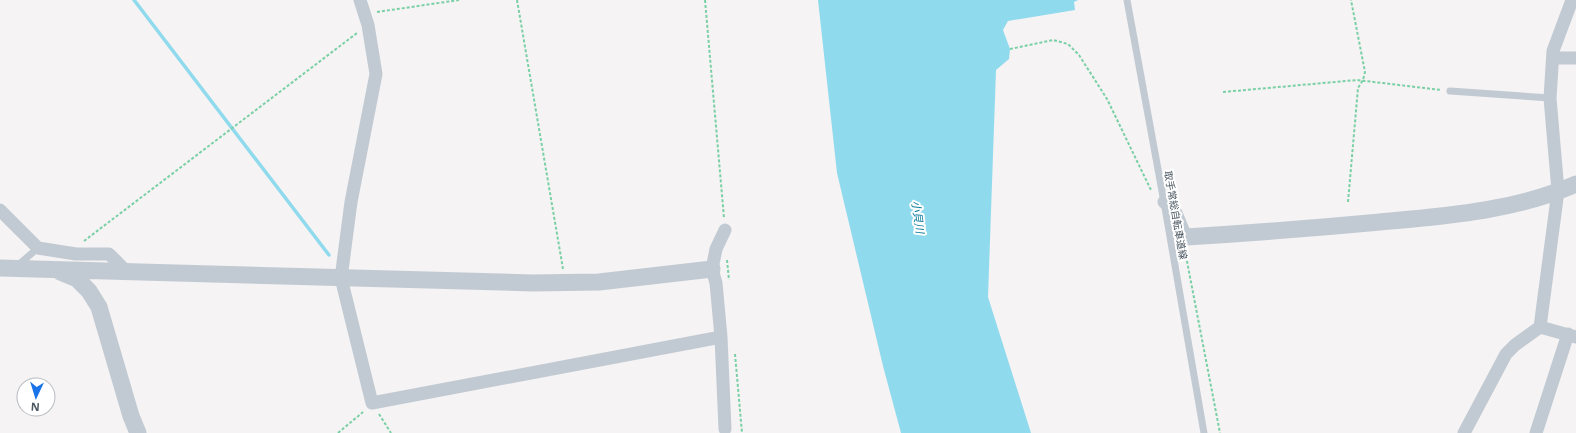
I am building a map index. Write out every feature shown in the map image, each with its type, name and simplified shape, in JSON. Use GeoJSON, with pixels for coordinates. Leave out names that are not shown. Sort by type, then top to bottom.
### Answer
{"type":"FeatureCollection","features":[{"type":"Feature","properties":{"kind":"street"},"geometry":{"type":"LineString","coordinates":[[360,0],[366,20],[376,74],[351,202],[341,278],[372,403],[721,338]]}},
{"type":"Feature","properties":{"kind":"street"},"geometry":{"type":"LineString","coordinates":[[1464,433],[1506,354],[1515,345],[1540,327],[1558,192],[1550,98],[1553,51],[1572,0]]}},
{"type":"Feature","properties":{"kind":"street"},"geometry":{"type":"LineString","coordinates":[[1553,58],[1576,58]]}},
{"type":"Feature","properties":{"kind":"street"},"geometry":{"type":"LineString","coordinates":[[1164,202],[1176,213],[1186,237],[1446,216],[1517,203],[1558,192],[1576,184]]}},
{"type":"Feature","properties":{"kind":"street"},"geometry":{"type":"LineString","coordinates":[[0,210],[38,248],[76,254],[110,254],[127,272]]}},
{"type":"Feature","properties":{"kind":"street"},"geometry":{"type":"LineString","coordinates":[[725,230],[716,249],[712,269],[716,283],[721,338],[725,429]]}},
{"type":"Feature","properties":{"kind":"street"},"geometry":{"type":"LineString","coordinates":[[7,268],[454,282],[599,282],[712,269]]}},
{"type":"Feature","properties":{"kind":"street"},"geometry":{"type":"LineString","coordinates":[[56,270],[77,280],[89,291],[99,307],[131,416],[138,433]]}},
{"type":"Feature","properties":{"kind":"street"},"geometry":{"type":"LineString","coordinates":[[1536,433],[1572,336],[1540,327]]}},
{"type":"Feature","properties":{"kind":"lane","name":"取手常総自転車道線"},"geometry":{"type":"LineString","coordinates":[[1126,0],[1164,202],[1204,433]]}},
{"type":"Feature","properties":{"kind":"lane"},"geometry":{"type":"LineString","coordinates":[[1450,91],[1550,98]]}},
{"type":"Feature","properties":{"kind":"lane"},"geometry":{"type":"LineString","coordinates":[[7,268],[38,248]]}},
{"type":"Feature","properties":{"kind":"path"},"geometry":{"type":"LineString","coordinates":[[76,254],[82,242],[238,124],[366,20],[458,0]]}},
{"type":"Feature","properties":{"kind":"path"},"geometry":{"type":"LineString","coordinates":[[517,0],[565,282]]}},
{"type":"Feature","properties":{"kind":"path"},"geometry":{"type":"LineString","coordinates":[[705,0],[725,230]]}},
{"type":"Feature","properties":{"kind":"path"},"geometry":{"type":"LineString","coordinates":[[1348,202],[1358,88],[1363,80],[1365,72],[1351,0]]}},
{"type":"Feature","properties":{"kind":"path"},"geometry":{"type":"LineString","coordinates":[[1010,49],[1053,40],[1068,44],[1079,55],[1107,99],[1155,197],[1164,202]]}},
{"type":"Feature","properties":{"kind":"path"},"geometry":{"type":"LineString","coordinates":[[1223,92],[1363,80],[1450,91]]}},
{"type":"Feature","properties":{"kind":"path"},"geometry":{"type":"LineString","coordinates":[[1186,237],[1186,259],[1220,433]]}},
{"type":"Feature","properties":{"kind":"path"},"geometry":{"type":"LineString","coordinates":[[727,253],[729,284]]}},
{"type":"Feature","properties":{"kind":"path"},"geometry":{"type":"LineString","coordinates":[[735,347],[742,433]]}},
{"type":"Feature","properties":{"kind":"path"},"geometry":{"type":"LineString","coordinates":[[338,433],[372,403],[391,433]]}},
{"type":"Feature","properties":{"kind":"water","name":"小貝川"},"geometry":{"type":"Polygon","coordinates":[[[818,0],[1078,0],[1074,2],[1075,10],[1008,21],[1003,30],[1010,49],[1009,59],[996,70],[988,297],[1031,433],[901,433],[883,366],[837,173],[818,0]]]}},
{"type":"Feature","properties":{"kind":"waterway"},"geometry":{"type":"LineString","coordinates":[[134,0],[329,255]]}}]}
